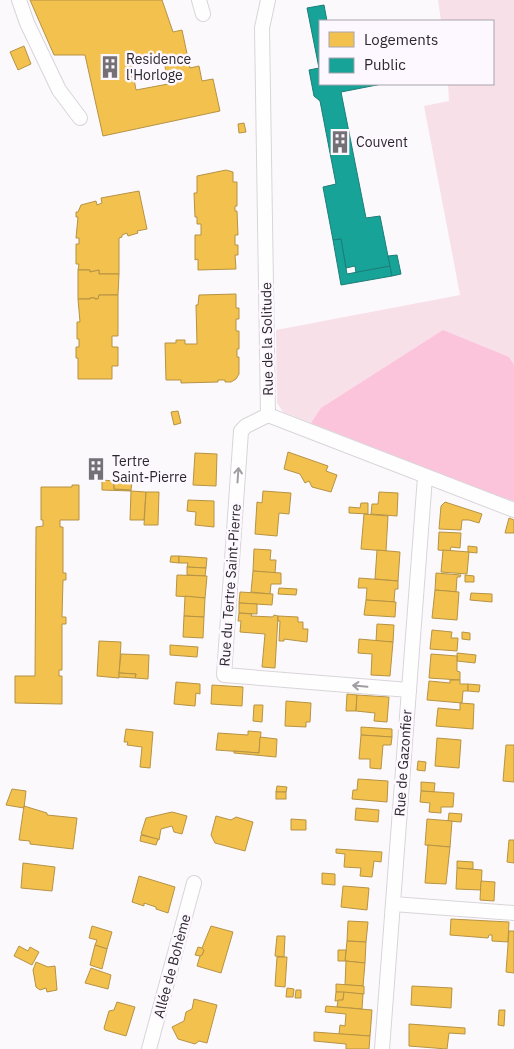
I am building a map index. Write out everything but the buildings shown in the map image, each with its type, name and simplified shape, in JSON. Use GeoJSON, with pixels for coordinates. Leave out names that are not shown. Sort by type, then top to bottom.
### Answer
{"type":"FeatureCollection","features":[{"type":"Feature","properties":{"kind":"street"},"geometry":{"type":"LineString","coordinates":[[19,0],[27,23],[59,90],[80,118]]}},
{"type":"Feature","properties":{"kind":"street"},"geometry":{"type":"LineString","coordinates":[[199,0],[203,14]]}},
{"type":"Feature","properties":{"kind":"street","name":"Rue de la Solitude"},"geometry":{"type":"LineString","coordinates":[[268,0],[262,28],[268,415],[514,510]]}},
{"type":"Feature","properties":{"kind":"street","name":"Rue du Tertre Saint-Pierre"},"geometry":{"type":"LineString","coordinates":[[268,415],[246,426],[241,431],[224,675],[409,690]]}},
{"type":"Feature","properties":{"kind":"street","name":"Rue de Gazonfier"},"geometry":{"type":"LineString","coordinates":[[382,1049],[425,477]]}},
{"type":"Feature","properties":{"kind":"street","name":"Allée de Bohème"},"geometry":{"type":"LineString","coordinates":[[149,1049],[194,883]]}},
{"type":"Feature","properties":{"kind":"street"},"geometry":{"type":"LineString","coordinates":[[393,904],[514,913]]}},
{"type":"Feature","properties":{"kind":"shaded area"},"geometry":{"type":"Polygon","coordinates":[[[438,0],[514,0],[514,501],[488,493],[283,412],[277,403],[276,330],[460,295],[424,106],[449,101],[448,85],[494,85],[494,20],[441,20],[438,0]]]}},
{"type":"Feature","properties":{"kind":"shaded area"},"geometry":{"type":"Polygon","coordinates":[[[443,330],[509,357],[514,365],[514,501],[488,493],[311,423],[321,408],[443,330]]]}},
{"type":"Feature","properties":{"kind":"place","name":"Residence l'Horloge"},"geometry":{"type":"Point","coordinates":[110,67]}},
{"type":"Feature","properties":{"kind":"place","name":"Couvent"},"geometry":{"type":"Point","coordinates":[340,142]}},
{"type":"Feature","properties":{"kind":"place","name":"Tertre Saint-Pierre"},"geometry":{"type":"Point","coordinates":[96,469]}}]}
